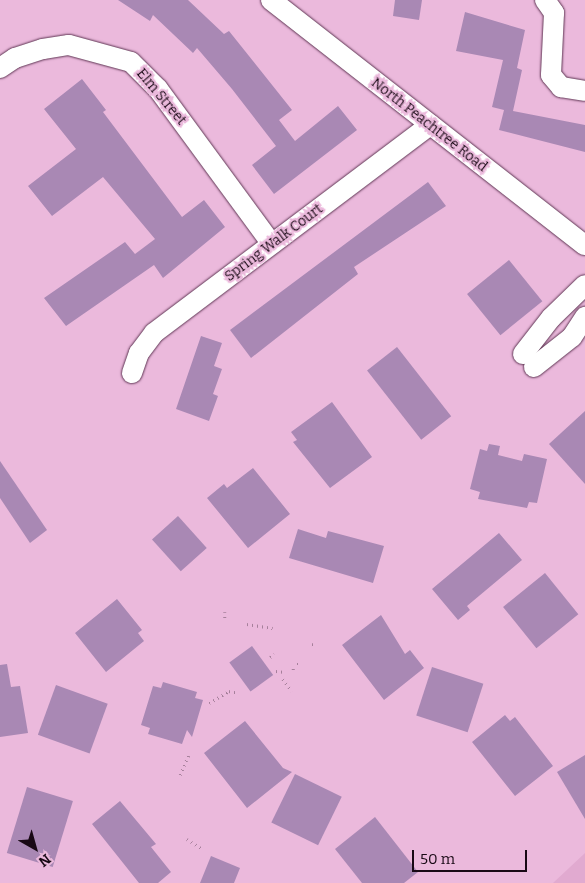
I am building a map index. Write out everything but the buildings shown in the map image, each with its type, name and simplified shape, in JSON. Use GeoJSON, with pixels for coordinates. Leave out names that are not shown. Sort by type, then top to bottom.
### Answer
{"type":"FeatureCollection","features":[{"type":"Feature","properties":{"kind":"street"},"geometry":{"type":"LineString","coordinates":[[545,0],[554,13],[550,75],[561,87],[585,92]]}},
{"type":"Feature","properties":{"kind":"street","name":"North Peachtree Road"},"geometry":{"type":"LineString","coordinates":[[267,1],[585,245]]}},
{"type":"Feature","properties":{"kind":"street","name":"Elm Street"},"geometry":{"type":"LineString","coordinates":[[0,68],[43,49],[69,46],[98,50],[131,62],[158,89],[272,244]]}},
{"type":"Feature","properties":{"kind":"street","name":"Spring Walk Court"},"geometry":{"type":"LineString","coordinates":[[132,373],[139,354],[154,333],[430,125]]}},
{"type":"Feature","properties":{"kind":"street"},"geometry":{"type":"LineString","coordinates":[[585,286],[535,354],[572,337],[585,317]]}},
{"type":"Feature","properties":{"kind":"path"},"geometry":{"type":"LineString","coordinates":[[225,612],[225,618]]}},
{"type":"Feature","properties":{"kind":"path"},"geometry":{"type":"LineString","coordinates":[[247,624],[273,628]]}},
{"type":"Feature","properties":{"kind":"path"},"geometry":{"type":"LineString","coordinates":[[270,657],[274,654]]}},
{"type":"Feature","properties":{"kind":"path"},"geometry":{"type":"LineString","coordinates":[[276,671],[285,672]]}},
{"type":"Feature","properties":{"kind":"path"},"geometry":{"type":"LineString","coordinates":[[283,679],[292,691]]}},
{"type":"Feature","properties":{"kind":"path"},"geometry":{"type":"LineString","coordinates":[[209,703],[229,691],[238,693]]}},
{"type":"Feature","properties":{"kind":"path"},"geometry":{"type":"LineString","coordinates":[[180,775],[189,754]]}},
{"type":"Feature","properties":{"kind":"path"},"geometry":{"type":"LineString","coordinates":[[187,839],[201,848]]}},
{"type":"Feature","properties":{"kind":"shaded area"},"geometry":{"type":"Polygon","coordinates":[[[585,853],[585,883],[553,883],[585,853]]]}}]}
